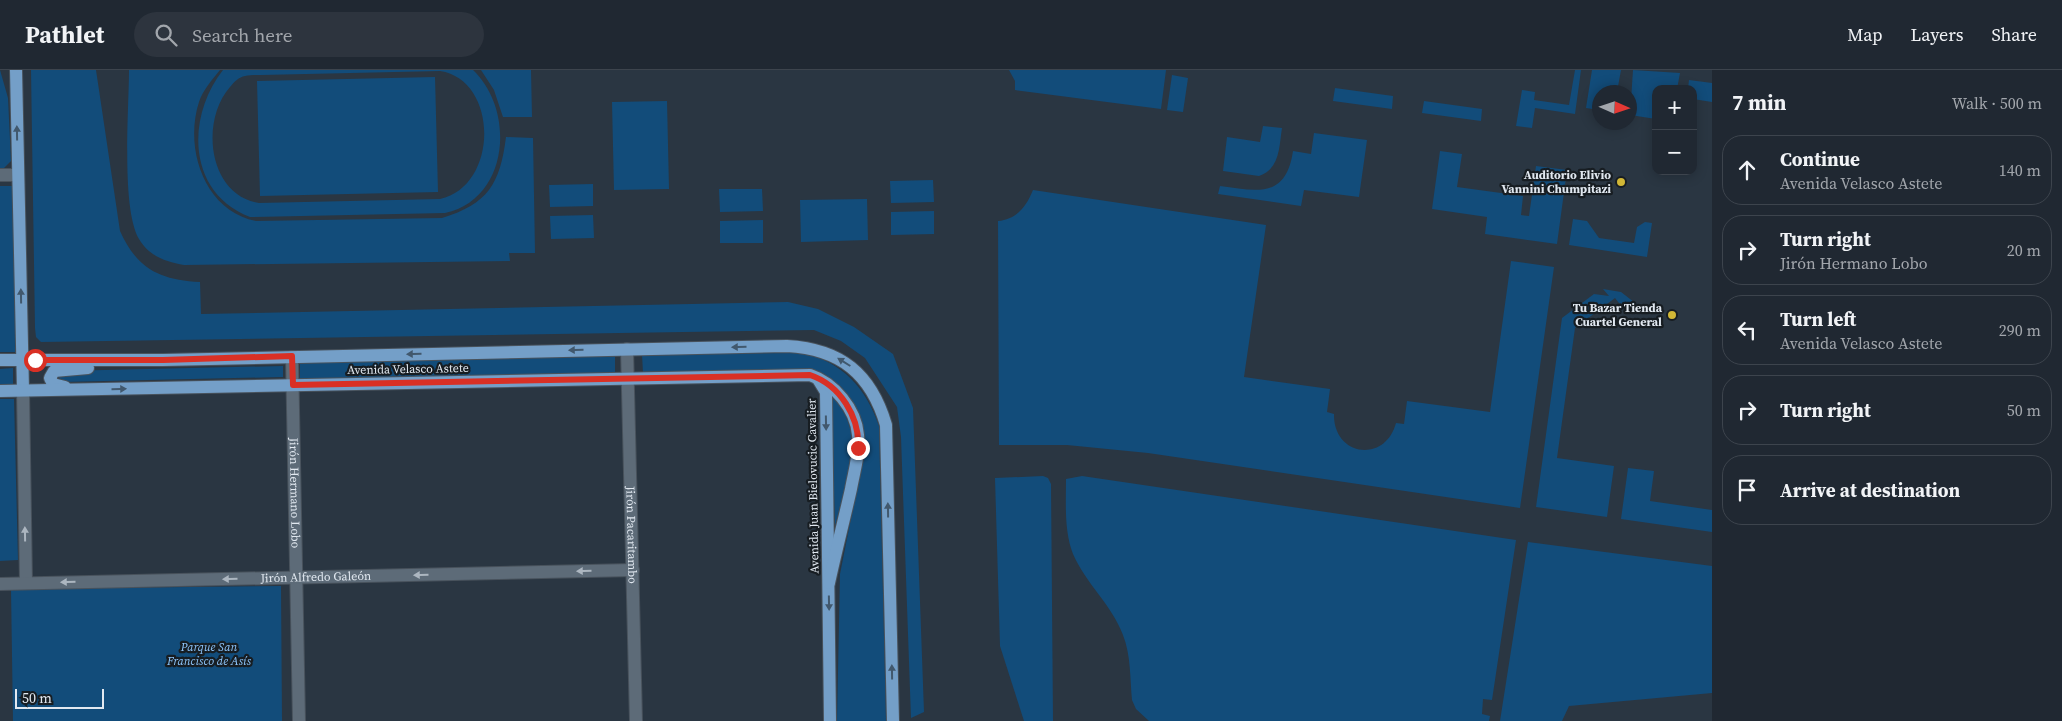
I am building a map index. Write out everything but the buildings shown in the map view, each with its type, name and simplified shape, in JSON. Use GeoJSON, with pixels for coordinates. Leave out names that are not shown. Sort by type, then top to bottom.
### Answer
{"type":"FeatureCollection","features":[{"type":"Feature","properties":{"kind":"main road"},"geometry":{"type":"LineString","coordinates":[[16,70],[22,390]]}},
{"type":"Feature","properties":{"kind":"main road","name":"Avenida Velasco Astete"},"geometry":{"type":"LineString","coordinates":[[0,360],[163,360],[787,346],[815,349],[847,364],[870,388],[884,418],[887,442],[892,721]]}},
{"type":"Feature","properties":{"kind":"main road"},"geometry":{"type":"LineString","coordinates":[[88,389],[56,386],[52,382],[51,374],[57,370],[163,360]]}},
{"type":"Feature","properties":{"kind":"main road","name":"Avenida Velasco Astete"},"geometry":{"type":"LineString","coordinates":[[0,390],[794,375],[816,377]]}},
{"type":"Feature","properties":{"kind":"main road","name":"Avenida Juan Bielovucic Cavalier"},"geometry":{"type":"LineString","coordinates":[[816,377],[830,386],[844,401],[853,415],[858,436],[855,470],[829,583]]}},
{"type":"Feature","properties":{"kind":"main road","name":"Avenida Juan Bielovucic Cavalier"},"geometry":{"type":"LineString","coordinates":[[816,377],[822,382],[826,392],[830,721]]}},
{"type":"Feature","properties":{"kind":"street"},"geometry":{"type":"LineString","coordinates":[[0,175],[18,175]]}},
{"type":"Feature","properties":{"kind":"street","name":"Jirón Pacaritambo"},"geometry":{"type":"LineString","coordinates":[[627,349],[636,721]]}},
{"type":"Feature","properties":{"kind":"street","name":"Jirón Hermano Lobo"},"geometry":{"type":"LineString","coordinates":[[292,356],[300,721]]}},
{"type":"Feature","properties":{"kind":"street"},"geometry":{"type":"LineString","coordinates":[[22,390],[26,583]]}},
{"type":"Feature","properties":{"kind":"street","name":"Jirón Alfredo Galeón"},"geometry":{"type":"LineString","coordinates":[[0,584],[633,570]]}},
{"type":"Feature","properties":{"kind":"green space"},"geometry":{"type":"Polygon","coordinates":[[[0,70],[8,98],[11,161],[4,168],[0,168],[0,70]]]}},
{"type":"Feature","properties":{"kind":"green space"},"geometry":{"type":"Polygon","coordinates":[[[31,70],[96,70],[120,231],[134,255],[151,270],[173,279],[200,282],[201,314],[788,302],[818,309],[854,327],[893,354],[913,408],[924,712],[911,718],[901,437],[897,407],[865,358],[841,341],[814,330],[41,342],[36,337],[35,328],[31,70]]]}},
{"type":"Feature","properties":{"kind":"green space"},"geometry":{"type":"Polygon","coordinates":[[[129,70],[220,70],[205,89],[199,102],[195,120],[194,139],[197,157],[202,175],[211,191],[223,205],[238,215],[256,221],[442,218],[471,206],[489,190],[500,168],[506,137],[533,138],[535,253],[509,253],[510,261],[184,265],[158,257],[148,250],[139,239],[133,224],[130,205],[127,158],[129,70]]]}},
{"type":"Feature","properties":{"kind":"green space"},"geometry":{"type":"Polygon","coordinates":[[[223,70],[473,70],[487,87],[496,108],[500,130],[499,152],[493,172],[482,191],[466,205],[445,213],[250,217],[229,206],[214,191],[204,172],[199,152],[199,131],[203,109],[211,89],[223,70]],[[440,71],[249,75],[237,80],[221,101],[215,118],[214,155],[220,172],[229,186],[242,197],[259,203],[440,199],[459,190],[473,175],[481,155],[484,134],[481,112],[473,93],[459,79],[440,71]]]}},
{"type":"Feature","properties":{"kind":"green space"},"geometry":{"type":"Polygon","coordinates":[[[481,70],[531,70],[532,117],[503,117],[494,90],[481,70]]]}},
{"type":"Feature","properties":{"kind":"green space"},"geometry":{"type":"Polygon","coordinates":[[[1009,70],[1166,70],[1161,109],[1015,90],[1015,81],[1009,70]]]}},
{"type":"Feature","properties":{"kind":"green space"},"geometry":{"type":"Polygon","coordinates":[[[1575,70],[1581,70],[1575,114],[1535,108],[1532,128],[1516,126],[1522,90],[1535,92],[1534,100],[1569,105],[1575,70]]]}},
{"type":"Feature","properties":{"kind":"green space"},"geometry":{"type":"Polygon","coordinates":[[[1592,70],[1621,70],[1618,85],[1592,85],[1592,109],[1586,108],[1592,70]]]}},
{"type":"Feature","properties":{"kind":"green space"},"geometry":{"type":"Polygon","coordinates":[[[1633,70],[1680,73],[1678,85],[1652,85],[1652,118],[1637,116],[1637,85],[1632,85],[1633,70]]]}},
{"type":"Feature","properties":{"kind":"green space"},"geometry":{"type":"Polygon","coordinates":[[[1172,75],[1188,78],[1183,112],[1167,110],[1172,75]]]}},
{"type":"Feature","properties":{"kind":"green space"},"geometry":{"type":"Polygon","coordinates":[[[435,77],[438,192],[260,196],[257,81],[435,77]]]}},
{"type":"Feature","properties":{"kind":"green space"},"geometry":{"type":"Polygon","coordinates":[[[1689,80],[1712,83],[1712,102],[1697,100],[1697,85],[1688,85],[1689,80]]]}},
{"type":"Feature","properties":{"kind":"green space"},"geometry":{"type":"Polygon","coordinates":[[[1335,88],[1393,96],[1392,109],[1333,101],[1335,88]]]}},
{"type":"Feature","properties":{"kind":"green space"},"geometry":{"type":"Polygon","coordinates":[[[667,101],[669,189],[614,190],[612,102],[667,101]]]}},
{"type":"Feature","properties":{"kind":"green space"},"geometry":{"type":"Polygon","coordinates":[[[1424,101],[1482,109],[1481,121],[1422,113],[1424,101]]]}},
{"type":"Feature","properties":{"kind":"green space"},"geometry":{"type":"Polygon","coordinates":[[[1263,126],[1282,128],[1279,150],[1275,163],[1271,168],[1259,176],[1223,171],[1227,137],[1260,142],[1263,126]]]}},
{"type":"Feature","properties":{"kind":"green space"},"geometry":{"type":"Polygon","coordinates":[[[1314,133],[1367,140],[1359,197],[1304,190],[1301,206],[1218,194],[1220,186],[1258,190],[1277,184],[1284,177],[1293,151],[1311,154],[1314,133]]]}},
{"type":"Feature","properties":{"kind":"green space"},"geometry":{"type":"Polygon","coordinates":[[[1440,151],[1462,154],[1457,187],[1523,196],[1521,215],[1529,216],[1536,166],[1567,170],[1557,244],[1485,234],[1487,217],[1432,209],[1440,151]]]}},
{"type":"Feature","properties":{"kind":"green space"},"geometry":{"type":"Polygon","coordinates":[[[933,180],[934,202],[891,203],[890,181],[933,180]]]}},
{"type":"Feature","properties":{"kind":"green space"},"geometry":{"type":"Polygon","coordinates":[[[593,184],[593,206],[550,207],[549,185],[593,184]]]}},
{"type":"Feature","properties":{"kind":"green space"},"geometry":{"type":"Polygon","coordinates":[[[0,186],[14,186],[15,352],[0,352],[0,186]]]}},
{"type":"Feature","properties":{"kind":"green space"},"geometry":{"type":"Polygon","coordinates":[[[719,189],[762,189],[763,211],[720,212],[719,189]]]}},
{"type":"Feature","properties":{"kind":"green space"},"geometry":{"type":"Polygon","coordinates":[[[1033,190],[1266,225],[1244,377],[1330,389],[1327,412],[1334,414],[1336,428],[1342,439],[1350,446],[1360,450],[1382,445],[1390,436],[1396,423],[1404,424],[1407,401],[1490,412],[1511,261],[1554,267],[1520,508],[1148,453],[1067,445],[999,445],[998,221],[1016,215],[1024,207],[1033,190]]]}},
{"type":"Feature","properties":{"kind":"green space"},"geometry":{"type":"Polygon","coordinates":[[[867,199],[868,240],[801,242],[800,200],[867,199]]]}},
{"type":"Feature","properties":{"kind":"green space"},"geometry":{"type":"Polygon","coordinates":[[[934,211],[934,234],[891,235],[891,212],[934,211]]]}},
{"type":"Feature","properties":{"kind":"green space"},"geometry":{"type":"Polygon","coordinates":[[[593,215],[594,238],[551,239],[550,216],[593,215]]]}},
{"type":"Feature","properties":{"kind":"green space"},"geometry":{"type":"Polygon","coordinates":[[[1573,219],[1587,221],[1599,238],[1634,243],[1637,227],[1645,222],[1652,223],[1647,257],[1569,245],[1573,219]]]}},
{"type":"Feature","properties":{"kind":"green space"},"geometry":{"type":"Polygon","coordinates":[[[763,220],[763,243],[720,243],[720,221],[763,220]]]}},
{"type":"Feature","properties":{"kind":"green space"},"geometry":{"type":"Polygon","coordinates":[[[1603,289],[1621,292],[1639,306],[1619,303],[1615,298],[1575,328],[1557,458],[1614,466],[1607,517],[1536,507],[1562,318],[1594,294],[1609,296],[1603,289]]]}},
{"type":"Feature","properties":{"kind":"green space"},"geometry":{"type":"Polygon","coordinates":[[[804,353],[830,363],[851,379],[867,400],[879,426],[886,721],[837,721],[840,574],[865,448],[859,415],[829,378],[643,373],[642,354],[804,353]]]}},
{"type":"Feature","properties":{"kind":"green space"},"geometry":{"type":"Polygon","coordinates":[[[615,354],[615,373],[300,379],[300,360],[615,354]]]}},
{"type":"Feature","properties":{"kind":"green space"},"geometry":{"type":"Polygon","coordinates":[[[283,366],[283,377],[62,382],[58,376],[61,371],[283,366]]]}},
{"type":"Feature","properties":{"kind":"green space"},"geometry":{"type":"Polygon","coordinates":[[[13,368],[13,385],[0,385],[0,369],[13,368]]]}},
{"type":"Feature","properties":{"kind":"green space"},"geometry":{"type":"Polygon","coordinates":[[[831,395],[843,410],[852,442],[849,474],[835,526],[831,395]]]}},
{"type":"Feature","properties":{"kind":"green space"},"geometry":{"type":"Polygon","coordinates":[[[0,399],[14,399],[18,560],[0,561],[0,399]]]}},
{"type":"Feature","properties":{"kind":"green space"},"geometry":{"type":"Polygon","coordinates":[[[1628,468],[1654,471],[1650,501],[1712,510],[1712,532],[1621,519],[1628,468]]]}},
{"type":"Feature","properties":{"kind":"green space"},"geometry":{"type":"Polygon","coordinates":[[[1043,476],[1048,478],[1051,484],[1053,721],[1024,721],[1000,646],[995,478],[1043,476]]]}},
{"type":"Feature","properties":{"kind":"green space"},"geometry":{"type":"Polygon","coordinates":[[[1082,476],[1516,540],[1492,700],[1483,699],[1482,714],[1490,716],[1489,721],[1149,721],[1136,709],[1132,700],[1128,651],[1123,635],[1112,614],[1078,565],[1070,545],[1066,517],[1066,479],[1082,476]]]}},
{"type":"Feature","properties":{"kind":"green space"},"geometry":{"type":"Polygon","coordinates":[[[1528,542],[1712,566],[1712,693],[1569,706],[1562,721],[1500,721],[1528,542]]]}},
{"type":"Feature","properties":{"kind":"green space","name":"Parque San Francisco de Asís"},"geometry":{"type":"Polygon","coordinates":[[[281,586],[282,721],[13,721],[11,589],[281,586]]]}},
{"type":"Feature","properties":{"kind":"place","name":"Auditorio Elivio Vannini Chumpitazi"},"geometry":{"type":"Point","coordinates":[1621,182]}},
{"type":"Feature","properties":{"kind":"place","name":"Tu Bazar Tienda Cuartel General"},"geometry":{"type":"Point","coordinates":[1672,315]}},
{"type":"Feature","properties":{"kind":"route"},"geometry":{"type":"LineString","coordinates":[[35,360],[163,360],[292,356],[293,385],[810,375],[830,386],[844,401],[853,415],[857,428],[858,448]]}}]}
